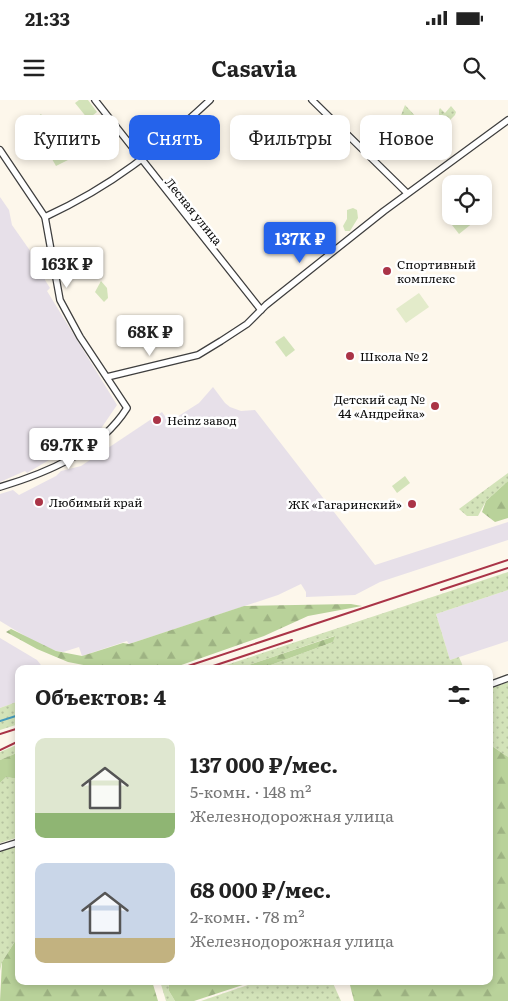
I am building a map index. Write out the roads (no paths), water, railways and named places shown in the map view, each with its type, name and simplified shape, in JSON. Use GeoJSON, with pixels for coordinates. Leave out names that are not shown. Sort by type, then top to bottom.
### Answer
{"type":"FeatureCollection","features":[{"type":"Feature","properties":{"kind":"street","name":"Лесная улица"},"geometry":{"type":"LineString","coordinates":[[95,100],[129,143]]}},
{"type":"Feature","properties":{"kind":"street"},"geometry":{"type":"LineString","coordinates":[[193,115],[210,100]]}},
{"type":"Feature","properties":{"kind":"street"},"geometry":{"type":"LineString","coordinates":[[312,100],[407,193]]}},
{"type":"Feature","properties":{"kind":"street"},"geometry":{"type":"LineString","coordinates":[[107,377],[198,355],[247,324],[261,310],[407,193],[508,120]]}},
{"type":"Feature","properties":{"kind":"street"},"geometry":{"type":"LineString","coordinates":[[0,150],[45,217],[58,294],[80,337],[127,408],[108,434],[99,442],[48,469],[26,479],[0,487]]}},
{"type":"Feature","properties":{"kind":"street","name":"Лесная улица"},"geometry":{"type":"LineString","coordinates":[[142,160],[261,310]]}},
{"type":"Feature","properties":{"kind":"street"},"geometry":{"type":"LineString","coordinates":[[45,217],[102,188],[142,160]]}},
{"type":"Feature","properties":{"kind":"street"},"geometry":{"type":"LineString","coordinates":[[493,684],[508,678]]}},
{"type":"Feature","properties":{"kind":"street"},"geometry":{"type":"LineString","coordinates":[[0,848],[15,843]]}},
{"type":"Feature","properties":{"kind":"waterway"},"geometry":{"type":"LineString","coordinates":[[0,721],[15,716]]}},
{"type":"Feature","properties":{"kind":"railway"},"geometry":{"type":"LineString","coordinates":[[191,665],[508,560]]}},
{"type":"Feature","properties":{"kind":"railway"},"geometry":{"type":"LineString","coordinates":[[441,590],[508,568]]}},
{"type":"Feature","properties":{"kind":"railway"},"geometry":{"type":"LineString","coordinates":[[216,665],[292,640]]}},
{"type":"Feature","properties":{"kind":"railway"},"geometry":{"type":"LineString","coordinates":[[0,734],[15,729]]}},
{"type":"Feature","properties":{"kind":"railway"},"geometry":{"type":"LineString","coordinates":[[0,750],[15,743]]}},
{"type":"Feature","properties":{"kind":"place","name":"Спортивный комплекс"},"geometry":{"type":"Point","coordinates":[387,271]}},
{"type":"Feature","properties":{"kind":"place","name":"Школа № 2"},"geometry":{"type":"Point","coordinates":[350,356]}},
{"type":"Feature","properties":{"kind":"place","name":"Детский сад № 44 «Андрейка»"},"geometry":{"type":"Point","coordinates":[435,406]}},
{"type":"Feature","properties":{"kind":"place","name":"Heinz завод"},"geometry":{"type":"Point","coordinates":[157,420]}},
{"type":"Feature","properties":{"kind":"place","name":"Любимый край"},"geometry":{"type":"Point","coordinates":[39,502]}},
{"type":"Feature","properties":{"kind":"place","name":"ЖК «Гагаринский»"},"geometry":{"type":"Point","coordinates":[412,504]}}]}
